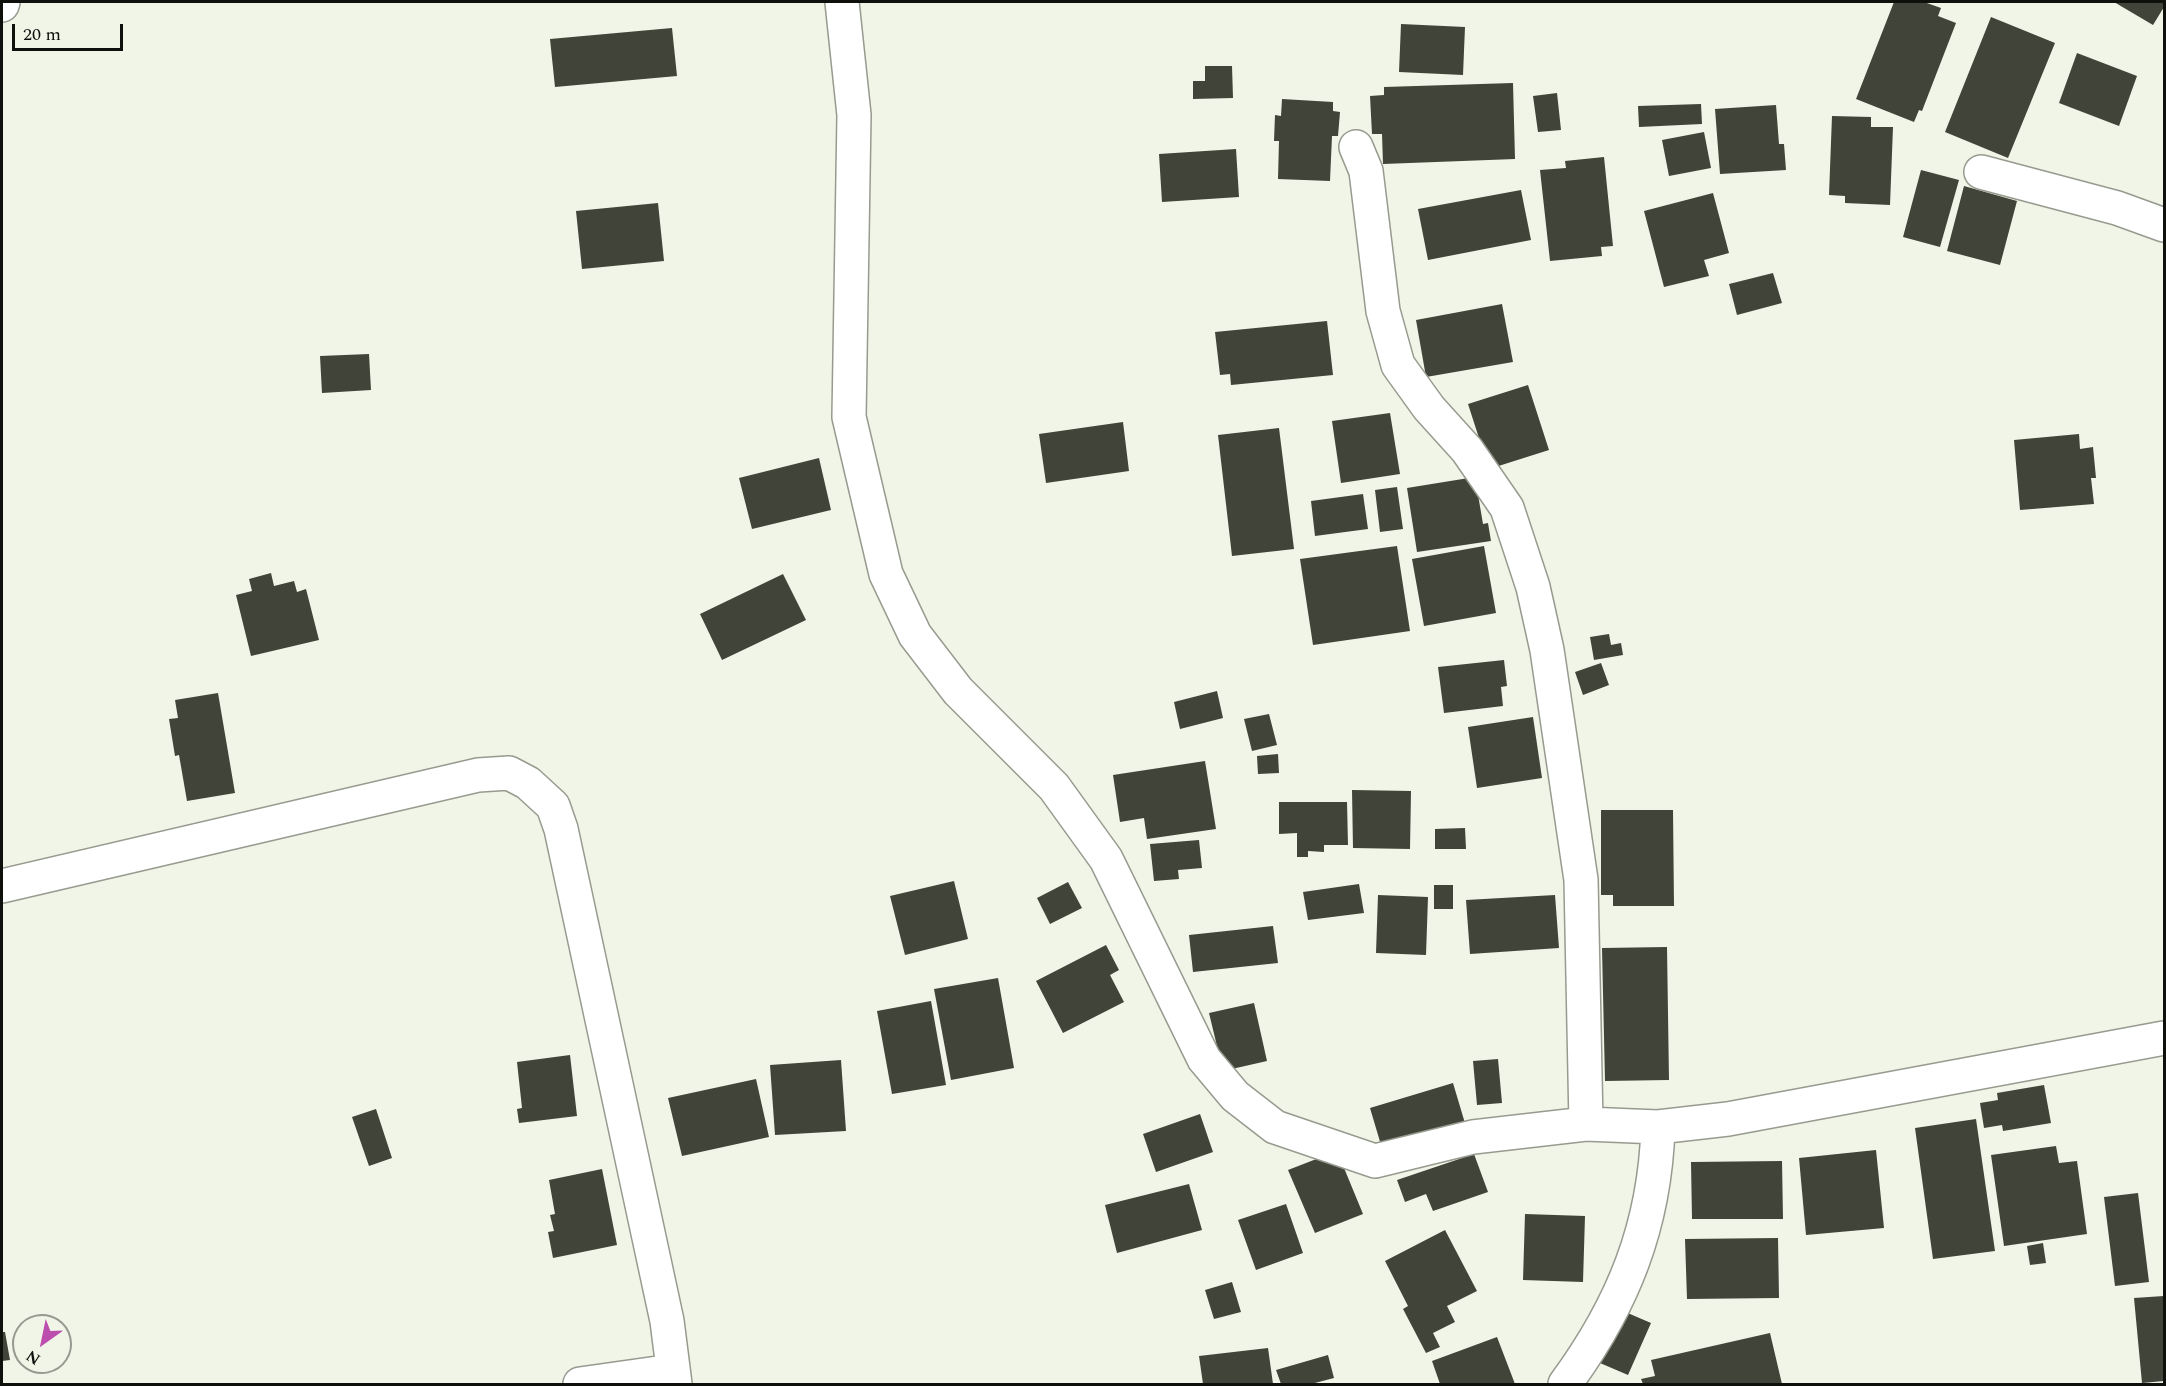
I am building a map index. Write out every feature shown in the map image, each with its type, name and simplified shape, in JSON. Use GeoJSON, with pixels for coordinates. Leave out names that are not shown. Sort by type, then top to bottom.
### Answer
{"type":"FeatureCollection","features":[{"type":"Feature","properties":{"kind":"street"},"geometry":{"type":"LineString","coordinates":[[842,2],[854,115],[849,417],[886,574],[915,635],[958,691],[1054,787],[1106,860],[1204,1059],[1235,1096],[1275,1127],[1375,1161],[1473,1137],[1586,1124],[1658,1127],[1728,1119],[2164,1038]]}},
{"type":"Feature","properties":{"kind":"street"},"geometry":{"type":"LineString","coordinates":[[1356,147],[1366,171],[1383,311],[1398,365],[1429,408],[1467,450],[1507,508],[1533,587],[1547,650],[1581,880],[1583,1032],[1588,1101],[1586,1124]]}},
{"type":"Feature","properties":{"kind":"street"},"geometry":{"type":"LineString","coordinates":[[1981,172],[2118,208],[2164,225]]}},
{"type":"Feature","properties":{"kind":"street"},"geometry":{"type":"LineString","coordinates":[[2,886],[478,775],[508,773],[528,783],[553,806],[561,829],[667,1321],[674,1378],[580,1384]]}},
{"type":"Feature","properties":{"kind":"street"},"geometry":{"type":"LineString","coordinates":[[1565,1384],[1590,1350],[1640,1246],[1656,1168],[1658,1127]]}},
{"type":"Feature","properties":{"kind":"building"},"geometry":{"type":"Polygon","coordinates":[[[1894,2],[1924,2],[1941,8],[1938,16],[1956,23],[1922,111],[1919,110],[1914,122],[1856,99],[1894,2]]]}},
{"type":"Feature","properties":{"kind":"building"},"geometry":{"type":"Polygon","coordinates":[[[2114,2],[2164,2],[2164,7],[2153,25],[2114,2]]]}},
{"type":"Feature","properties":{"kind":"building"},"geometry":{"type":"Polygon","coordinates":[[[1991,17],[2055,43],[2008,158],[1945,132],[1991,17]]]}},
{"type":"Feature","properties":{"kind":"building"},"geometry":{"type":"Polygon","coordinates":[[[1401,24],[1465,27],[1463,75],[1399,72],[1401,24]]]}},
{"type":"Feature","properties":{"kind":"building"},"geometry":{"type":"Polygon","coordinates":[[[672,28],[677,76],[555,87],[550,39],[672,28]]]}},
{"type":"Feature","properties":{"kind":"building"},"geometry":{"type":"Polygon","coordinates":[[[2077,53],[2137,76],[2119,126],[2059,103],[2077,53]]]}},
{"type":"Feature","properties":{"kind":"building"},"geometry":{"type":"Polygon","coordinates":[[[1205,66],[1232,66],[1233,98],[1193,99],[1193,81],[1205,81],[1205,66]]]}},
{"type":"Feature","properties":{"kind":"building"},"geometry":{"type":"Polygon","coordinates":[[[1513,83],[1515,159],[1383,164],[1382,134],[1372,134],[1370,96],[1384,95],[1384,87],[1513,83]]]}},
{"type":"Feature","properties":{"kind":"building"},"geometry":{"type":"Polygon","coordinates":[[[1557,93],[1561,130],[1538,132],[1533,96],[1557,93]]]}},
{"type":"Feature","properties":{"kind":"building"},"geometry":{"type":"Polygon","coordinates":[[[1282,99],[1333,102],[1333,111],[1340,112],[1338,136],[1332,136],[1330,181],[1278,179],[1279,141],[1274,141],[1275,115],[1281,116],[1282,99]]]}},
{"type":"Feature","properties":{"kind":"building"},"geometry":{"type":"Polygon","coordinates":[[[1701,104],[1702,124],[1639,127],[1638,106],[1701,104]]]}},
{"type":"Feature","properties":{"kind":"building"},"geometry":{"type":"Polygon","coordinates":[[[1776,105],[1779,144],[1784,144],[1786,170],[1720,174],[1715,109],[1776,105]]]}},
{"type":"Feature","properties":{"kind":"building"},"geometry":{"type":"Polygon","coordinates":[[[1832,116],[1871,117],[1871,127],[1893,127],[1890,205],[1845,203],[1845,196],[1829,195],[1832,116]]]}},
{"type":"Feature","properties":{"kind":"building"},"geometry":{"type":"Polygon","coordinates":[[[1704,132],[1711,168],[1669,176],[1662,140],[1704,132]]]}},
{"type":"Feature","properties":{"kind":"building"},"geometry":{"type":"Polygon","coordinates":[[[1236,149],[1239,197],[1162,202],[1159,154],[1236,149]]]}},
{"type":"Feature","properties":{"kind":"building"},"geometry":{"type":"Polygon","coordinates":[[[1604,157],[1613,246],[1601,247],[1602,256],[1550,261],[1540,170],[1566,168],[1565,161],[1604,157]]]}},
{"type":"Feature","properties":{"kind":"building"},"geometry":{"type":"Polygon","coordinates":[[[1921,170],[1959,180],[1940,247],[1903,237],[1921,170]]]}},
{"type":"Feature","properties":{"kind":"building"},"geometry":{"type":"Polygon","coordinates":[[[1964,186],[2017,201],[2000,265],[1947,251],[1964,186]]]}},
{"type":"Feature","properties":{"kind":"building"},"geometry":{"type":"Polygon","coordinates":[[[1521,190],[1531,240],[1428,260],[1418,209],[1521,190]]]}},
{"type":"Feature","properties":{"kind":"building"},"geometry":{"type":"Polygon","coordinates":[[[1713,193],[1729,253],[1704,260],[1709,276],[1664,287],[1644,211],[1713,193]]]}},
{"type":"Feature","properties":{"kind":"building"},"geometry":{"type":"Polygon","coordinates":[[[658,203],[664,261],[582,269],[576,211],[658,203]]]}},
{"type":"Feature","properties":{"kind":"building"},"geometry":{"type":"Polygon","coordinates":[[[1773,273],[1782,303],[1737,315],[1729,284],[1773,273]]]}},
{"type":"Feature","properties":{"kind":"building"},"geometry":{"type":"Polygon","coordinates":[[[1502,304],[1513,362],[1426,377],[1416,320],[1502,304]]]}},
{"type":"Feature","properties":{"kind":"building"},"geometry":{"type":"Polygon","coordinates":[[[1327,321],[1333,375],[1231,385],[1230,374],[1220,375],[1215,332],[1327,321]]]}},
{"type":"Feature","properties":{"kind":"building"},"geometry":{"type":"Polygon","coordinates":[[[369,354],[371,390],[322,393],[320,356],[369,354]]]}},
{"type":"Feature","properties":{"kind":"building"},"geometry":{"type":"Polygon","coordinates":[[[1528,385],[1549,450],[1489,469],[1468,404],[1528,385]]]}},
{"type":"Feature","properties":{"kind":"building"},"geometry":{"type":"Polygon","coordinates":[[[1390,413],[1400,474],[1341,483],[1332,421],[1390,413]]]}},
{"type":"Feature","properties":{"kind":"building"},"geometry":{"type":"Polygon","coordinates":[[[1123,422],[1129,471],[1046,483],[1039,434],[1123,422]]]}},
{"type":"Feature","properties":{"kind":"building"},"geometry":{"type":"Polygon","coordinates":[[[1279,428],[1294,549],[1232,556],[1218,435],[1279,428]]]}},
{"type":"Feature","properties":{"kind":"building"},"geometry":{"type":"Polygon","coordinates":[[[2079,434],[2080,449],[2093,447],[2096,478],[2091,478],[2094,504],[2020,510],[2014,440],[2079,434]]]}},
{"type":"Feature","properties":{"kind":"building"},"geometry":{"type":"Polygon","coordinates":[[[819,458],[831,510],[752,529],[739,478],[819,458]]]}},
{"type":"Feature","properties":{"kind":"building"},"geometry":{"type":"Polygon","coordinates":[[[1475,477],[1483,524],[1488,523],[1491,541],[1417,552],[1407,488],[1475,477]]]}},
{"type":"Feature","properties":{"kind":"building"},"geometry":{"type":"Polygon","coordinates":[[[1397,487],[1403,529],[1380,532],[1375,490],[1397,487]]]}},
{"type":"Feature","properties":{"kind":"building"},"geometry":{"type":"Polygon","coordinates":[[[1363,494],[1368,529],[1315,536],[1311,501],[1363,494]]]}},
{"type":"Feature","properties":{"kind":"building"},"geometry":{"type":"Polygon","coordinates":[[[1397,546],[1410,631],[1313,645],[1300,559],[1397,546]]]}},
{"type":"Feature","properties":{"kind":"building"},"geometry":{"type":"Polygon","coordinates":[[[1484,546],[1496,613],[1424,626],[1412,559],[1484,546]]]}},
{"type":"Feature","properties":{"kind":"building"},"geometry":{"type":"Polygon","coordinates":[[[271,573],[274,586],[294,581],[297,592],[306,589],[319,640],[251,656],[236,595],[252,591],[249,579],[271,573]]]}},
{"type":"Feature","properties":{"kind":"building"},"geometry":{"type":"Polygon","coordinates":[[[783,574],[806,620],[722,660],[700,614],[783,574]]]}},
{"type":"Feature","properties":{"kind":"building"},"geometry":{"type":"Polygon","coordinates":[[[1609,634],[1611,645],[1621,643],[1623,655],[1594,660],[1590,637],[1609,634]]]}},
{"type":"Feature","properties":{"kind":"building"},"geometry":{"type":"Polygon","coordinates":[[[1504,660],[1507,686],[1501,687],[1503,706],[1444,713],[1438,667],[1504,660]]]}},
{"type":"Feature","properties":{"kind":"building"},"geometry":{"type":"Polygon","coordinates":[[[1601,663],[1609,685],[1583,695],[1575,672],[1601,663]]]}},
{"type":"Feature","properties":{"kind":"building"},"geometry":{"type":"Polygon","coordinates":[[[1217,691],[1223,718],[1180,729],[1174,702],[1217,691]]]}},
{"type":"Feature","properties":{"kind":"building"},"geometry":{"type":"Polygon","coordinates":[[[218,693],[235,793],[187,801],[179,755],[175,756],[169,719],[178,718],[175,700],[218,693]]]}},
{"type":"Feature","properties":{"kind":"building"},"geometry":{"type":"Polygon","coordinates":[[[1269,714],[1277,745],[1252,751],[1244,719],[1269,714]]]}},
{"type":"Feature","properties":{"kind":"building"},"geometry":{"type":"Polygon","coordinates":[[[1533,717],[1542,778],[1477,788],[1468,727],[1533,717]]]}},
{"type":"Feature","properties":{"kind":"building"},"geometry":{"type":"Polygon","coordinates":[[[1278,754],[1279,773],[1258,774],[1257,756],[1278,754]]]}},
{"type":"Feature","properties":{"kind":"building"},"geometry":{"type":"Polygon","coordinates":[[[1205,761],[1216,829],[1147,839],[1144,818],[1120,822],[1113,775],[1205,761]]]}},
{"type":"Feature","properties":{"kind":"building"},"geometry":{"type":"Polygon","coordinates":[[[1352,790],[1411,791],[1410,849],[1353,848],[1352,790]]]}},
{"type":"Feature","properties":{"kind":"building"},"geometry":{"type":"Polygon","coordinates":[[[1279,802],[1347,802],[1348,845],[1324,845],[1324,852],[1308,851],[1308,857],[1297,857],[1297,833],[1279,834],[1279,802]]]}},
{"type":"Feature","properties":{"kind":"building"},"geometry":{"type":"Polygon","coordinates":[[[1601,810],[1673,810],[1674,906],[1613,906],[1613,895],[1601,895],[1601,810]]]}},
{"type":"Feature","properties":{"kind":"building"},"geometry":{"type":"Polygon","coordinates":[[[1465,828],[1466,849],[1435,849],[1435,829],[1465,828]]]}},
{"type":"Feature","properties":{"kind":"building"},"geometry":{"type":"Polygon","coordinates":[[[1199,840],[1202,868],[1178,870],[1179,879],[1154,881],[1150,844],[1199,840]]]}},
{"type":"Feature","properties":{"kind":"building"},"geometry":{"type":"Polygon","coordinates":[[[954,881],[968,939],[905,955],[890,896],[954,881]]]}},
{"type":"Feature","properties":{"kind":"building"},"geometry":{"type":"Polygon","coordinates":[[[1068,882],[1082,908],[1050,924],[1037,898],[1068,882]]]}},
{"type":"Feature","properties":{"kind":"building"},"geometry":{"type":"Polygon","coordinates":[[[1359,884],[1364,913],[1308,920],[1303,892],[1359,884]]]}},
{"type":"Feature","properties":{"kind":"building"},"geometry":{"type":"Polygon","coordinates":[[[1434,885],[1453,885],[1453,909],[1434,909],[1434,885]]]}},
{"type":"Feature","properties":{"kind":"building"},"geometry":{"type":"Polygon","coordinates":[[[1378,895],[1428,897],[1426,955],[1376,953],[1378,895]]]}},
{"type":"Feature","properties":{"kind":"building"},"geometry":{"type":"Polygon","coordinates":[[[1555,895],[1559,948],[1470,954],[1466,900],[1555,895]]]}},
{"type":"Feature","properties":{"kind":"building"},"geometry":{"type":"Polygon","coordinates":[[[1273,926],[1278,963],[1193,972],[1189,935],[1273,926]]]}},
{"type":"Feature","properties":{"kind":"building"},"geometry":{"type":"Polygon","coordinates":[[[1106,945],[1119,970],[1110,975],[1124,1002],[1063,1033],[1036,981],[1106,945]]]}},
{"type":"Feature","properties":{"kind":"building"},"geometry":{"type":"Polygon","coordinates":[[[1667,947],[1669,1080],[1605,1081],[1602,948],[1667,947]]]}},
{"type":"Feature","properties":{"kind":"building"},"geometry":{"type":"Polygon","coordinates":[[[998,978],[1014,1068],[951,1080],[934,989],[998,978]]]}},
{"type":"Feature","properties":{"kind":"building"},"geometry":{"type":"Polygon","coordinates":[[[931,1001],[946,1085],[892,1094],[877,1011],[931,1001]]]}},
{"type":"Feature","properties":{"kind":"building"},"geometry":{"type":"Polygon","coordinates":[[[1254,1003],[1267,1061],[1223,1071],[1209,1013],[1254,1003]]]}},
{"type":"Feature","properties":{"kind":"building"},"geometry":{"type":"Polygon","coordinates":[[[570,1055],[577,1116],[519,1123],[517,1109],[522,1108],[517,1062],[570,1055]]]}},
{"type":"Feature","properties":{"kind":"building"},"geometry":{"type":"Polygon","coordinates":[[[1498,1059],[1502,1103],[1477,1105],[1473,1061],[1498,1059]]]}},
{"type":"Feature","properties":{"kind":"building"},"geometry":{"type":"Polygon","coordinates":[[[841,1060],[846,1131],[775,1135],[770,1065],[841,1060]]]}},
{"type":"Feature","properties":{"kind":"building"},"geometry":{"type":"Polygon","coordinates":[[[756,1079],[769,1137],[682,1156],[668,1098],[756,1079]]]}},
{"type":"Feature","properties":{"kind":"building"},"geometry":{"type":"Polygon","coordinates":[[[1453,1083],[1467,1130],[1384,1155],[1370,1108],[1453,1083]]]}},
{"type":"Feature","properties":{"kind":"building"},"geometry":{"type":"Polygon","coordinates":[[[2044,1085],[2051,1123],[2003,1131],[2002,1125],[1984,1128],[1980,1103],[1998,1100],[1997,1093],[2044,1085]]]}},
{"type":"Feature","properties":{"kind":"building"},"geometry":{"type":"Polygon","coordinates":[[[376,1109],[392,1158],[369,1166],[352,1117],[376,1109]]]}},
{"type":"Feature","properties":{"kind":"building"},"geometry":{"type":"Polygon","coordinates":[[[1200,1114],[1213,1152],[1156,1172],[1143,1134],[1200,1114]]]}},
{"type":"Feature","properties":{"kind":"building"},"geometry":{"type":"Polygon","coordinates":[[[1976,1119],[1995,1251],[1933,1259],[1915,1128],[1976,1119]]]}},
{"type":"Feature","properties":{"kind":"building"},"geometry":{"type":"Polygon","coordinates":[[[2056,1146],[2059,1163],[2077,1161],[2087,1234],[2004,1246],[1991,1155],[2056,1146]]]}},
{"type":"Feature","properties":{"kind":"building"},"geometry":{"type":"Polygon","coordinates":[[[1876,1150],[1884,1228],[1806,1235],[1799,1158],[1876,1150]]]}},
{"type":"Feature","properties":{"kind":"building"},"geometry":{"type":"Polygon","coordinates":[[[1337,1151],[1363,1214],[1315,1233],[1288,1170],[1337,1151]]]}},
{"type":"Feature","properties":{"kind":"building"},"geometry":{"type":"Polygon","coordinates":[[[1474,1154],[1488,1192],[1433,1211],[1426,1194],[1405,1202],[1397,1180],[1474,1154]]]}},
{"type":"Feature","properties":{"kind":"building"},"geometry":{"type":"Polygon","coordinates":[[[1782,1161],[1783,1219],[1692,1219],[1691,1162],[1782,1161]]]}},
{"type":"Feature","properties":{"kind":"building"},"geometry":{"type":"Polygon","coordinates":[[[602,1169],[617,1245],[553,1258],[548,1232],[554,1231],[550,1215],[555,1214],[549,1180],[602,1169]]]}},
{"type":"Feature","properties":{"kind":"building"},"geometry":{"type":"Polygon","coordinates":[[[1189,1184],[1202,1230],[1117,1253],[1105,1205],[1189,1184]]]}},
{"type":"Feature","properties":{"kind":"building"},"geometry":{"type":"Polygon","coordinates":[[[2138,1193],[2149,1282],[2115,1286],[2104,1197],[2138,1193]]]}},
{"type":"Feature","properties":{"kind":"building"},"geometry":{"type":"Polygon","coordinates":[[[1286,1204],[1303,1253],[1256,1270],[1238,1220],[1286,1204]]]}},
{"type":"Feature","properties":{"kind":"building"},"geometry":{"type":"Polygon","coordinates":[[[1525,1214],[1585,1216],[1583,1282],[1523,1280],[1525,1214]]]}},
{"type":"Feature","properties":{"kind":"building"},"geometry":{"type":"Polygon","coordinates":[[[1445,1230],[1477,1291],[1447,1306],[1455,1322],[1433,1333],[1440,1347],[1426,1353],[1403,1309],[1408,1306],[1385,1261],[1445,1230]]]}},
{"type":"Feature","properties":{"kind":"building"},"geometry":{"type":"Polygon","coordinates":[[[1778,1238],[1779,1298],[1687,1299],[1685,1239],[1778,1238]]]}},
{"type":"Feature","properties":{"kind":"building"},"geometry":{"type":"Polygon","coordinates":[[[2043,1243],[2046,1263],[2030,1265],[2027,1246],[2043,1243]]]}},
{"type":"Feature","properties":{"kind":"building"},"geometry":{"type":"Polygon","coordinates":[[[1232,1282],[1241,1312],[1214,1319],[1205,1290],[1232,1282]]]}},
{"type":"Feature","properties":{"kind":"building"},"geometry":{"type":"Polygon","coordinates":[[[2164,1296],[2164,1381],[2142,1383],[2134,1298],[2164,1296]]]}},
{"type":"Feature","properties":{"kind":"building"},"geometry":{"type":"Polygon","coordinates":[[[1623,1311],[1651,1323],[1628,1375],[1600,1363],[1623,1311]]]}},
{"type":"Feature","properties":{"kind":"building"},"geometry":{"type":"Polygon","coordinates":[[[2,1332],[5,1332],[10,1360],[2,1361],[2,1332]]]}},
{"type":"Feature","properties":{"kind":"building"},"geometry":{"type":"Polygon","coordinates":[[[1770,1333],[1782,1384],[1643,1384],[1641,1379],[1655,1376],[1651,1360],[1770,1333]]]}},
{"type":"Feature","properties":{"kind":"building"},"geometry":{"type":"Polygon","coordinates":[[[1497,1337],[1515,1384],[1440,1384],[1432,1361],[1497,1337]]]}},
{"type":"Feature","properties":{"kind":"building"},"geometry":{"type":"Polygon","coordinates":[[[1268,1348],[1273,1384],[1203,1384],[1199,1356],[1268,1348]]]}},
{"type":"Feature","properties":{"kind":"building"},"geometry":{"type":"Polygon","coordinates":[[[1328,1355],[1334,1378],[1311,1384],[1281,1384],[1276,1370],[1328,1355]]]}}]}
